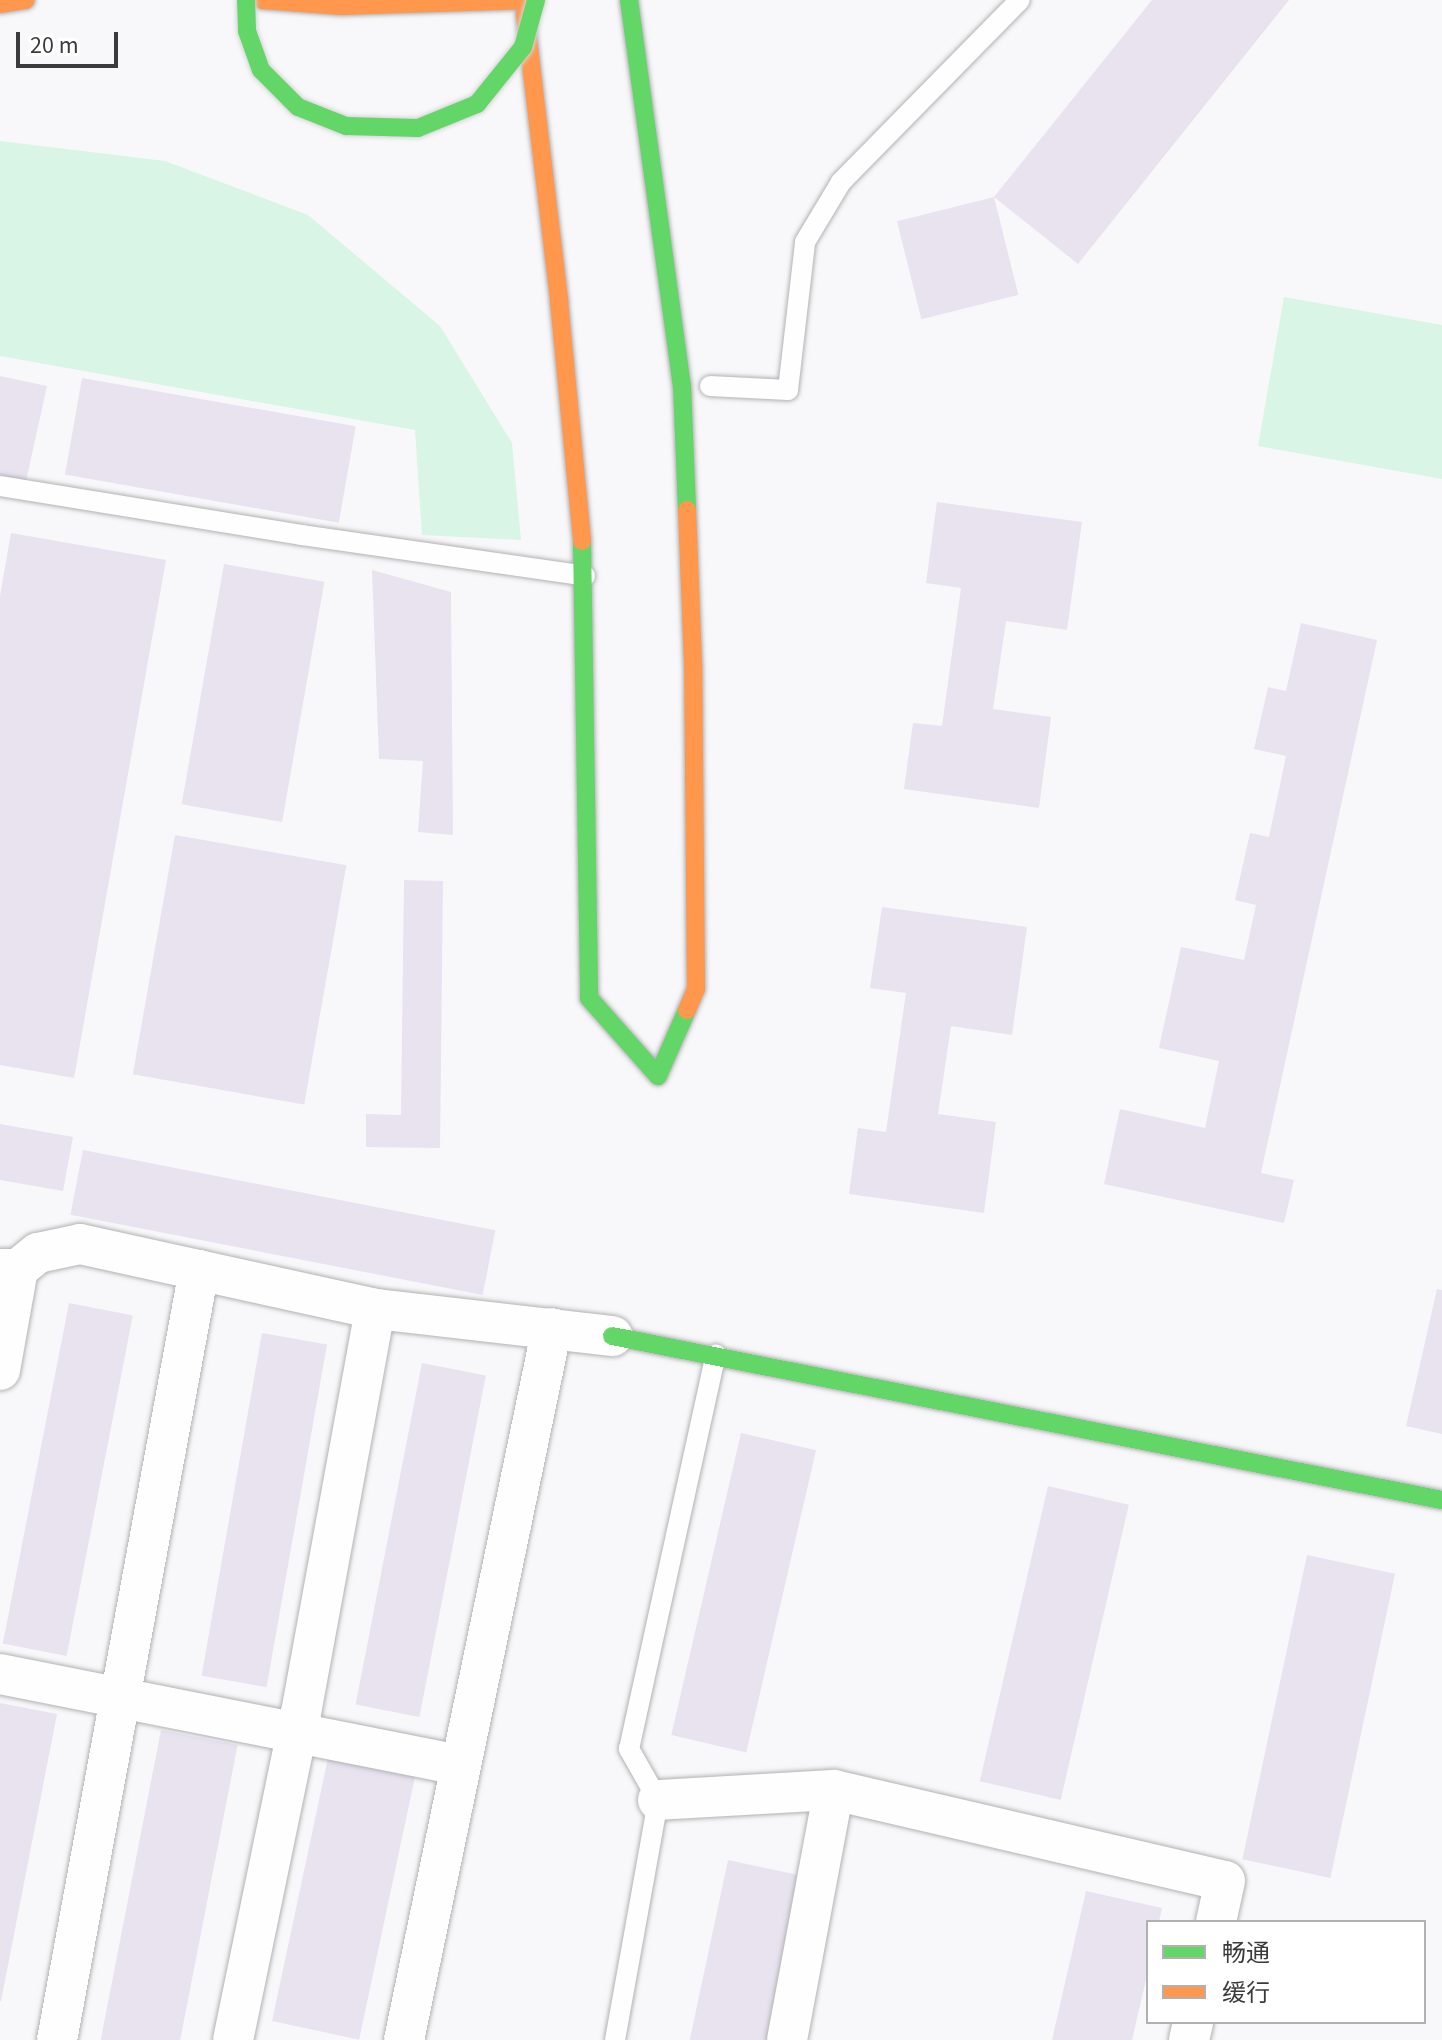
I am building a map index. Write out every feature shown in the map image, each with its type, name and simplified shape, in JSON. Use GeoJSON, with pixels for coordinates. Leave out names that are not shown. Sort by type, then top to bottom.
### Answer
{"type":"FeatureCollection","features":[{"type":"Feature","properties":{"kind":"main road"},"geometry":{"type":"LineString","coordinates":[[0,4],[26,0]]}},
{"type":"Feature","properties":{"kind":"main road"},"geometry":{"type":"LineString","coordinates":[[246,0],[247,31],[261,70],[298,107],[346,126],[418,128],[477,104],[523,47],[528,1]]}},
{"type":"Feature","properties":{"kind":"main road"},"geometry":{"type":"LineString","coordinates":[[262,0],[341,6],[528,1]]}},
{"type":"Feature","properties":{"kind":"main road"},"geometry":{"type":"LineString","coordinates":[[528,1],[585,576],[589,998],[658,1076],[696,989],[687,386],[629,0]]}},
{"type":"Feature","properties":{"kind":"main road"},"geometry":{"type":"LineString","coordinates":[[612,1336],[716,1354],[1442,1500]]}},
{"type":"Feature","properties":{"kind":"street"},"geometry":{"type":"LineString","coordinates":[[0,1370],[9,1269],[38,1253],[80,1244],[375,1309],[612,1336]]}},
{"type":"Feature","properties":{"kind":"street"},"geometry":{"type":"LineString","coordinates":[[57,2040],[199,1270]]}},
{"type":"Feature","properties":{"kind":"street"},"geometry":{"type":"LineString","coordinates":[[233,2040],[297,1731],[375,1309]]}},
{"type":"Feature","properties":{"kind":"street"},"geometry":{"type":"LineString","coordinates":[[404,2040],[552,1328]]}},
{"type":"Feature","properties":{"kind":"street"},"geometry":{"type":"LineString","coordinates":[[0,1674],[459,1765]]}},
{"type":"Feature","properties":{"kind":"street"},"geometry":{"type":"LineString","coordinates":[[787,2040],[834,1790]]}},
{"type":"Feature","properties":{"kind":"street"},"geometry":{"type":"LineString","coordinates":[[658,1800],[834,1790],[1225,1881],[1216,1920]]}},
{"type":"Feature","properties":{"kind":"lane"},"geometry":{"type":"LineString","coordinates":[[687,386],[788,390],[805,242],[841,182],[1020,0]]}},
{"type":"Feature","properties":{"kind":"lane"},"geometry":{"type":"LineString","coordinates":[[0,486],[302,535],[585,576]]}},
{"type":"Feature","properties":{"kind":"lane"},"geometry":{"type":"LineString","coordinates":[[615,2040],[658,1800],[629,1749],[716,1354]]}},
{"type":"Feature","properties":{"kind":"green space"},"geometry":{"type":"Polygon","coordinates":[[[0,141],[165,161],[308,215],[440,326],[512,443],[521,540],[422,535],[415,430],[0,356],[0,141]]]}},
{"type":"Feature","properties":{"kind":"green space"},"geometry":{"type":"Polygon","coordinates":[[[1284,297],[1442,325],[1442,479],[1258,446],[1284,297]]]}},
{"type":"Feature","properties":{"kind":"building"},"geometry":{"type":"Polygon","coordinates":[[[1152,0],[1289,0],[1078,264],[994,197],[1152,0]]]}},
{"type":"Feature","properties":{"kind":"building"},"geometry":{"type":"Polygon","coordinates":[[[994,197],[1018,295],[921,319],[897,221],[994,197]]]}},
{"type":"Feature","properties":{"kind":"building"},"geometry":{"type":"Polygon","coordinates":[[[0,376],[47,386],[26,481],[0,475],[0,376]]]}},
{"type":"Feature","properties":{"kind":"building"},"geometry":{"type":"Polygon","coordinates":[[[82,378],[356,426],[339,523],[65,475],[82,378]]]}},
{"type":"Feature","properties":{"kind":"building"},"geometry":{"type":"Polygon","coordinates":[[[937,502],[1082,522],[1067,630],[1006,621],[993,709],[1051,717],[1039,808],[904,789],[913,723],[942,726],[961,588],[926,583],[937,502]]]}},
{"type":"Feature","properties":{"kind":"building"},"geometry":{"type":"Polygon","coordinates":[[[11,533],[166,560],[74,1078],[0,1065],[0,596],[11,533]]]}},
{"type":"Feature","properties":{"kind":"building"},"geometry":{"type":"Polygon","coordinates":[[[224,564],[324,582],[282,822],[182,804],[224,564]]]}},
{"type":"Feature","properties":{"kind":"building"},"geometry":{"type":"Polygon","coordinates":[[[372,570],[451,592],[453,835],[418,832],[423,761],[379,759],[372,570]]]}},
{"type":"Feature","properties":{"kind":"building"},"geometry":{"type":"Polygon","coordinates":[[[1301,623],[1377,640],[1261,1173],[1294,1180],[1284,1223],[1104,1184],[1120,1109],[1205,1128],[1219,1061],[1159,1048],[1181,947],[1244,960],[1256,905],[1235,900],[1250,833],[1269,837],[1286,756],[1254,749],[1268,687],[1286,691],[1301,623]]]}},
{"type":"Feature","properties":{"kind":"building"},"geometry":{"type":"Polygon","coordinates":[[[175,835],[346,865],[304,1105],[133,1074],[175,835]]]}},
{"type":"Feature","properties":{"kind":"building"},"geometry":{"type":"Polygon","coordinates":[[[404,880],[443,881],[440,1148],[366,1147],[366,1114],[401,1115],[404,880]]]}},
{"type":"Feature","properties":{"kind":"building"},"geometry":{"type":"Polygon","coordinates":[[[882,907],[1027,927],[1012,1035],[951,1026],[938,1114],[996,1122],[984,1213],[849,1194],[858,1128],[886,1132],[906,993],[870,988],[882,907]]]}},
{"type":"Feature","properties":{"kind":"building"},"geometry":{"type":"Polygon","coordinates":[[[0,1124],[73,1137],[63,1191],[0,1180],[0,1124]]]}},
{"type":"Feature","properties":{"kind":"building"},"geometry":{"type":"Polygon","coordinates":[[[83,1150],[495,1230],[483,1295],[70,1215],[83,1150]]]}},
{"type":"Feature","properties":{"kind":"building"},"geometry":{"type":"Polygon","coordinates":[[[1437,1289],[1442,1290],[1442,1434],[1406,1426],[1437,1289]]]}},
{"type":"Feature","properties":{"kind":"building"},"geometry":{"type":"Polygon","coordinates":[[[69,1303],[133,1315],[67,1656],[3,1644],[69,1303]]]}},
{"type":"Feature","properties":{"kind":"building"},"geometry":{"type":"Polygon","coordinates":[[[262,1333],[327,1344],[267,1687],[202,1676],[262,1333]]]}},
{"type":"Feature","properties":{"kind":"building"},"geometry":{"type":"Polygon","coordinates":[[[422,1363],[486,1375],[419,1717],[356,1705],[422,1363]]]}},
{"type":"Feature","properties":{"kind":"building"},"geometry":{"type":"Polygon","coordinates":[[[741,1433],[816,1450],[746,1752],[671,1735],[741,1433]]]}},
{"type":"Feature","properties":{"kind":"building"},"geometry":{"type":"Polygon","coordinates":[[[1048,1486],[1129,1505],[1061,1800],[980,1781],[1048,1486]]]}},
{"type":"Feature","properties":{"kind":"building"},"geometry":{"type":"Polygon","coordinates":[[[1307,1555],[1395,1574],[1330,1878],[1242,1859],[1307,1555]]]}},
{"type":"Feature","properties":{"kind":"building"},"geometry":{"type":"Polygon","coordinates":[[[0,1703],[57,1714],[1,2001],[0,2001],[0,1703]]]}},
{"type":"Feature","properties":{"kind":"building"},"geometry":{"type":"Polygon","coordinates":[[[161,1730],[238,1745],[180,2040],[101,2040],[161,1730]]]}},
{"type":"Feature","properties":{"kind":"building"},"geometry":{"type":"Polygon","coordinates":[[[328,1758],[415,1777],[359,2040],[272,2021],[328,1758]]]}},
{"type":"Feature","properties":{"kind":"building"},"geometry":{"type":"Polygon","coordinates":[[[728,1860],[806,1877],[772,2040],[690,2040],[728,1860]]]}},
{"type":"Feature","properties":{"kind":"building"},"geometry":{"type":"Polygon","coordinates":[[[1086,1891],[1162,1908],[1159,1920],[1146,1920],[1146,1980],[1132,2040],[1052,2040],[1086,1891]]]}},
{"type":"Feature","properties":{"kind":"traffic: fast"},"geometry":{"type":"LineString","coordinates":[[246,0],[247,31],[261,70],[298,107],[346,126],[418,128],[477,104],[523,47],[536,0]]}},
{"type":"Feature","properties":{"kind":"traffic: fast"},"geometry":{"type":"LineString","coordinates":[[629,0],[682,385],[687,510]]}},
{"type":"Feature","properties":{"kind":"traffic: fast"},"geometry":{"type":"LineString","coordinates":[[582,541],[589,998],[658,1076],[687,1010]]}},
{"type":"Feature","properties":{"kind":"traffic: fast"},"geometry":{"type":"LineString","coordinates":[[612,1336],[1442,1500]]}},
{"type":"Feature","properties":{"kind":"traffic: slow"},"geometry":{"type":"LineString","coordinates":[[0,4],[26,0]]}},
{"type":"Feature","properties":{"kind":"traffic: slow"},"geometry":{"type":"LineString","coordinates":[[262,0],[341,6],[530,0]]}},
{"type":"Feature","properties":{"kind":"traffic: slow"},"geometry":{"type":"LineString","coordinates":[[525,14],[559,301],[582,541]]}},
{"type":"Feature","properties":{"kind":"traffic: slow"},"geometry":{"type":"LineString","coordinates":[[687,510],[693,664],[696,989],[687,1010]]}}]}
